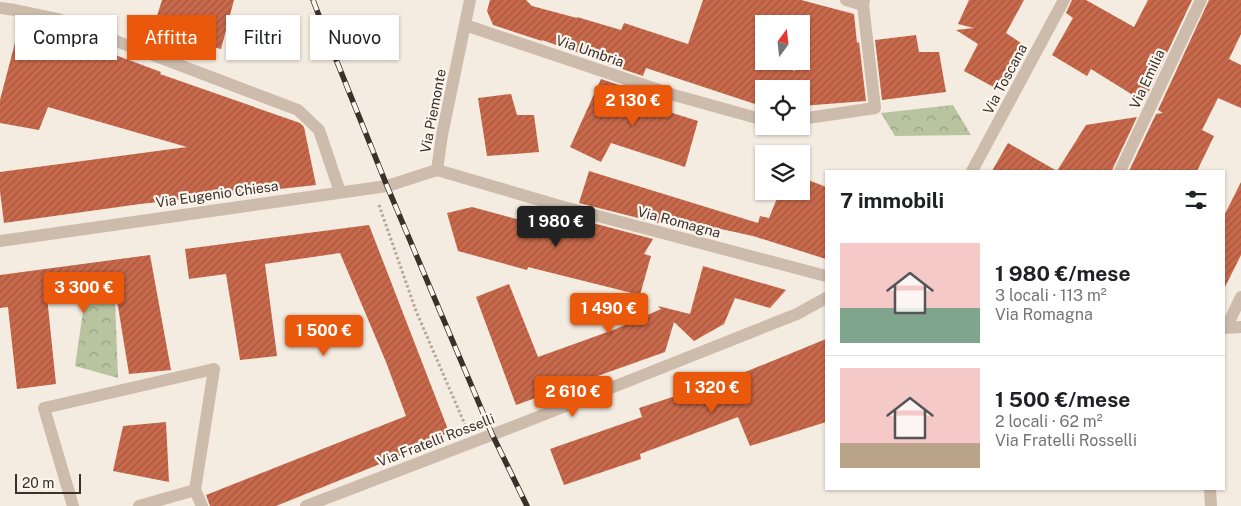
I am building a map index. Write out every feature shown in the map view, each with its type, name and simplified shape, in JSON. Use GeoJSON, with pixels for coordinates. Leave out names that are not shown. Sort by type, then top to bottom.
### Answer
{"type":"FeatureCollection","features":[{"type":"Feature","properties":{"kind":"street","name":"Via Piemonte"},"geometry":{"type":"LineString","coordinates":[[437,170],[442,135],[470,0]]}},
{"type":"Feature","properties":{"kind":"street"},"geometry":{"type":"LineString","coordinates":[[810,118],[875,108],[863,2],[846,0]]}},
{"type":"Feature","properties":{"kind":"street","name":"Via Toscana"},"geometry":{"type":"LineString","coordinates":[[973,170],[1064,0]]}},
{"type":"Feature","properties":{"kind":"street","name":"Via Emilia"},"geometry":{"type":"LineString","coordinates":[[1120,170],[1200,0]]}},
{"type":"Feature","properties":{"kind":"street"},"geometry":{"type":"LineString","coordinates":[[0,8],[58,19],[298,110],[319,130],[340,192]]}},
{"type":"Feature","properties":{"kind":"street","name":"Via Umbria"},"geometry":{"type":"LineString","coordinates":[[465,25],[674,95],[755,118]]}},
{"type":"Feature","properties":{"kind":"street","name":"Via Eugenio Chiesa"},"geometry":{"type":"LineString","coordinates":[[0,240],[387,186],[437,170]]}},
{"type":"Feature","properties":{"kind":"street","name":"Via Romagna"},"geometry":{"type":"LineString","coordinates":[[437,170],[560,206],[825,276]]}},
{"type":"Feature","properties":{"kind":"street"},"geometry":{"type":"LineString","coordinates":[[1225,328],[1241,297]]}},
{"type":"Feature","properties":{"kind":"street","name":"Via Fratelli Rosselli"},"geometry":{"type":"LineString","coordinates":[[306,506],[797,314],[825,299]]}},
{"type":"Feature","properties":{"kind":"street"},"geometry":{"type":"LineString","coordinates":[[1225,328],[1241,327]]}},
{"type":"Feature","properties":{"kind":"street"},"geometry":{"type":"LineString","coordinates":[[73,506],[44,408],[214,369],[195,490],[202,506]]}},
{"type":"Feature","properties":{"kind":"street"},"geometry":{"type":"LineString","coordinates":[[139,506],[195,490]]}},
{"type":"Feature","properties":{"kind":"street"},"geometry":{"type":"LineString","coordinates":[[1210,490],[1211,506]]}},
{"type":"Feature","properties":{"kind":"path"},"geometry":{"type":"LineString","coordinates":[[373,188],[416,311],[473,442]]}},
{"type":"Feature","properties":{"kind":"green space"},"geometry":{"type":"Polygon","coordinates":[[[953,105],[971,135],[895,136],[881,113],[953,105]]]}},
{"type":"Feature","properties":{"kind":"green space"},"geometry":{"type":"Polygon","coordinates":[[[85,298],[115,300],[118,378],[75,366],[85,298]]]}},
{"type":"Feature","properties":{"kind":"building"},"geometry":{"type":"Polygon","coordinates":[[[162,0],[234,0],[230,15],[226,15],[226,30],[221,49],[216,48],[216,15],[157,15],[162,0]]]}},
{"type":"Feature","properties":{"kind":"building"},"geometry":{"type":"Polygon","coordinates":[[[490,0],[526,0],[532,6],[621,30],[624,23],[688,44],[703,0],[801,0],[854,14],[866,101],[810,105],[810,80],[755,80],[755,104],[646,68],[643,76],[542,40],[493,25],[487,11],[490,0]]]}},
{"type":"Feature","properties":{"kind":"building"},"geometry":{"type":"Polygon","coordinates":[[[969,0],[1024,0],[1006,33],[1024,45],[999,90],[964,71],[978,44],[956,30],[974,28],[958,24],[969,0]]]}},
{"type":"Feature","properties":{"kind":"building"},"geometry":{"type":"Polygon","coordinates":[[[1072,0],[1086,0],[1134,27],[1148,0],[1192,0],[1144,102],[1091,69],[1087,76],[1052,55],[1073,18],[1066,13],[1072,0]]]}},
{"type":"Feature","properties":{"kind":"building"},"geometry":{"type":"Polygon","coordinates":[[[1209,0],[1241,0],[1241,34],[1229,59],[1241,65],[1241,108],[1218,98],[1202,130],[1214,136],[1197,170],[1129,170],[1156,114],[1163,113],[1158,110],[1209,0]]]}},
{"type":"Feature","properties":{"kind":"building"},"geometry":{"type":"Polygon","coordinates":[[[916,35],[919,52],[939,52],[946,92],[882,100],[875,40],[916,35]]]}},
{"type":"Feature","properties":{"kind":"building"},"geometry":{"type":"Polygon","coordinates":[[[15,43],[15,60],[117,60],[117,56],[161,72],[160,74],[300,123],[304,127],[316,185],[140,204],[4,223],[0,172],[187,147],[48,107],[39,130],[0,123],[0,100],[15,43]]]}},
{"type":"Feature","properties":{"kind":"building"},"geometry":{"type":"Polygon","coordinates":[[[601,79],[637,91],[634,101],[698,121],[685,167],[611,143],[601,162],[570,147],[601,79]]]}},
{"type":"Feature","properties":{"kind":"building"},"geometry":{"type":"Polygon","coordinates":[[[511,94],[517,115],[534,115],[539,152],[487,156],[478,98],[511,94]]]}},
{"type":"Feature","properties":{"kind":"building"},"geometry":{"type":"Polygon","coordinates":[[[1137,117],[1112,170],[1058,170],[1086,125],[1137,117]]]}},
{"type":"Feature","properties":{"kind":"building"},"geometry":{"type":"Polygon","coordinates":[[[1008,143],[1055,170],[993,170],[1008,143]]]}},
{"type":"Feature","properties":{"kind":"building"},"geometry":{"type":"Polygon","coordinates":[[[589,171],[758,223],[760,216],[769,218],[776,200],[810,200],[810,181],[825,187],[825,259],[753,236],[666,217],[662,224],[579,203],[589,171]]]}},
{"type":"Feature","properties":{"kind":"building"},"geometry":{"type":"Polygon","coordinates":[[[1241,182],[1241,255],[1225,287],[1225,214],[1241,182]]]}},
{"type":"Feature","properties":{"kind":"building"},"geometry":{"type":"Polygon","coordinates":[[[472,207],[569,233],[574,218],[653,239],[644,254],[651,256],[640,295],[528,267],[527,270],[458,251],[447,213],[472,207]]]}},
{"type":"Feature","properties":{"kind":"building"},"geometry":{"type":"Polygon","coordinates":[[[369,225],[449,432],[422,447],[276,506],[210,506],[206,495],[406,416],[386,362],[340,253],[265,264],[277,356],[240,360],[226,274],[189,279],[185,249],[369,225]]]}},
{"type":"Feature","properties":{"kind":"building"},"geometry":{"type":"Polygon","coordinates":[[[150,255],[171,370],[129,374],[115,288],[47,297],[56,384],[17,389],[8,307],[0,308],[0,275],[150,255]]]}},
{"type":"Feature","properties":{"kind":"building"},"geometry":{"type":"Polygon","coordinates":[[[703,266],[786,290],[770,308],[735,298],[724,324],[694,341],[674,322],[665,352],[516,405],[476,297],[509,284],[538,357],[616,329],[661,309],[658,306],[690,314],[703,266]]]}},
{"type":"Feature","properties":{"kind":"building"},"geometry":{"type":"Polygon","coordinates":[[[825,339],[825,422],[750,446],[738,417],[640,454],[641,459],[564,485],[550,449],[642,417],[639,408],[706,386],[706,388],[825,339]]]}},
{"type":"Feature","properties":{"kind":"building"},"geometry":{"type":"Polygon","coordinates":[[[166,422],[169,482],[113,471],[123,426],[166,422]]]}},
{"type":"Feature","properties":{"kind":"railway"},"geometry":{"type":"LineString","coordinates":[[313,0],[387,186],[492,434],[527,506]]}}]}
